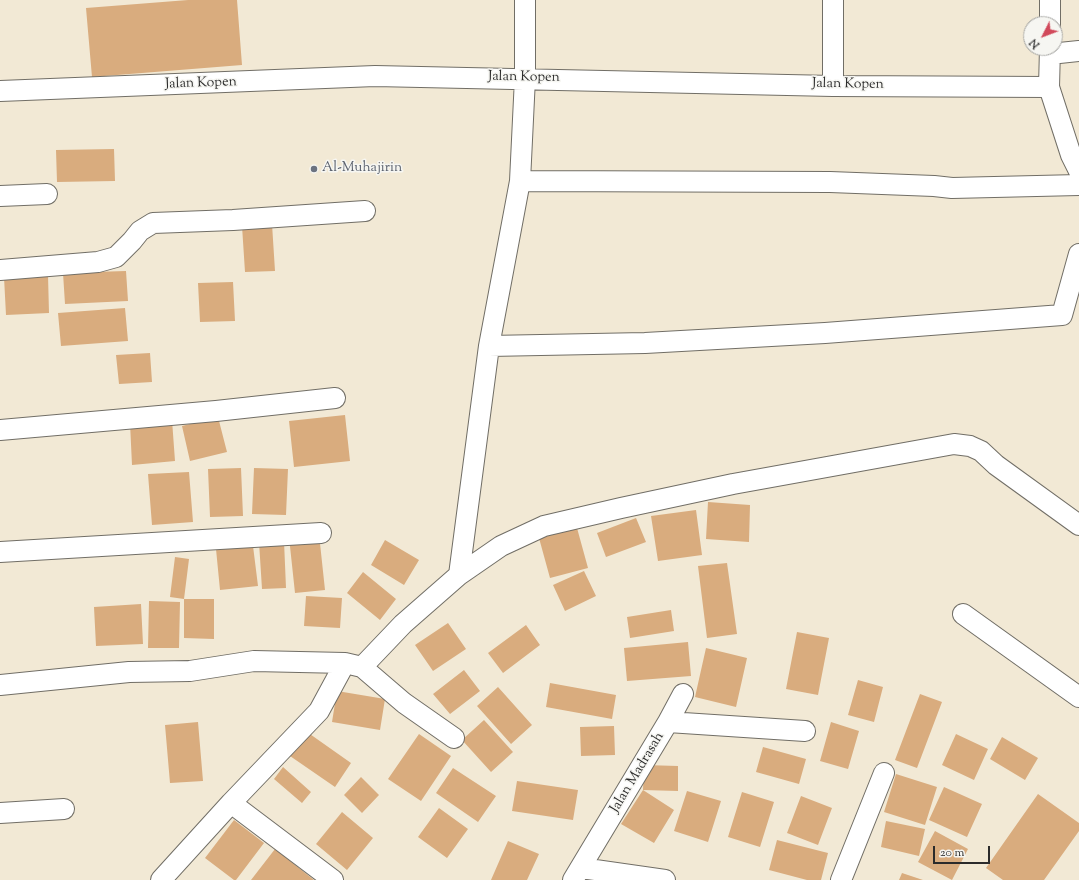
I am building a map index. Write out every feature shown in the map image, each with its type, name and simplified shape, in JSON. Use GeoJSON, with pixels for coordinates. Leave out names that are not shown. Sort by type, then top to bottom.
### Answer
{"type":"FeatureCollection","features":[{"type":"Feature","properties":{"kind":"street"},"geometry":{"type":"LineString","coordinates":[[459,575],[489,346],[520,181],[525,78],[525,0]]}},
{"type":"Feature","properties":{"kind":"street"},"geometry":{"type":"LineString","coordinates":[[833,0],[833,86]]}},
{"type":"Feature","properties":{"kind":"street"},"geometry":{"type":"LineString","coordinates":[[1050,0],[1050,16]]}},
{"type":"Feature","properties":{"kind":"street"},"geometry":{"type":"LineString","coordinates":[[1063,51],[1079,51]]}},
{"type":"Feature","properties":{"kind":"street"},"geometry":{"type":"LineString","coordinates":[[1050,56],[1049,87],[1071,155],[1079,171]]}},
{"type":"Feature","properties":{"kind":"street","name":"Jalan Kopen"},"geometry":{"type":"LineString","coordinates":[[0,91],[375,76],[525,78],[833,86],[1049,87]]}},
{"type":"Feature","properties":{"kind":"street"},"geometry":{"type":"LineString","coordinates":[[520,181],[830,182],[952,188],[1079,185]]}},
{"type":"Feature","properties":{"kind":"street"},"geometry":{"type":"LineString","coordinates":[[0,196],[47,194]]}},
{"type":"Feature","properties":{"kind":"street"},"geometry":{"type":"LineString","coordinates":[[0,270],[109,260],[122,252],[140,231],[153,223],[233,220],[365,211]]}},
{"type":"Feature","properties":{"kind":"street"},"geometry":{"type":"LineString","coordinates":[[489,346],[653,343],[825,333],[1062,315],[1079,254]]}},
{"type":"Feature","properties":{"kind":"street"},"geometry":{"type":"LineString","coordinates":[[0,430],[335,398]]}},
{"type":"Feature","properties":{"kind":"street"},"geometry":{"type":"LineString","coordinates":[[161,880],[231,803],[319,711],[354,665],[459,575],[501,546],[544,526],[733,484],[954,444],[970,446],[980,451],[996,465],[1079,525]]}},
{"type":"Feature","properties":{"kind":"street"},"geometry":{"type":"LineString","coordinates":[[0,552],[321,533]]}},
{"type":"Feature","properties":{"kind":"street"},"geometry":{"type":"LineString","coordinates":[[963,614],[1079,696]]}},
{"type":"Feature","properties":{"kind":"street"},"geometry":{"type":"LineString","coordinates":[[0,685],[130,672],[190,671],[254,661],[354,665],[404,703],[454,738]]}},
{"type":"Feature","properties":{"kind":"street"},"geometry":{"type":"LineString","coordinates":[[668,722],[683,694]]}},
{"type":"Feature","properties":{"kind":"street","name":"Jalan Madrasah"},"geometry":{"type":"LineString","coordinates":[[577,874],[668,722],[805,731]]}},
{"type":"Feature","properties":{"kind":"street"},"geometry":{"type":"LineString","coordinates":[[841,880],[884,773]]}},
{"type":"Feature","properties":{"kind":"street"},"geometry":{"type":"LineString","coordinates":[[231,803],[333,880]]}},
{"type":"Feature","properties":{"kind":"street"},"geometry":{"type":"LineString","coordinates":[[0,813],[64,809]]}},
{"type":"Feature","properties":{"kind":"street"},"geometry":{"type":"LineString","coordinates":[[577,874],[665,880]]}},
{"type":"Feature","properties":{"kind":"building"},"geometry":{"type":"Polygon","coordinates":[[[188,0],[237,0],[242,65],[92,77],[86,8],[188,0]]]}},
{"type":"Feature","properties":{"kind":"building"},"geometry":{"type":"Polygon","coordinates":[[[114,149],[115,181],[57,182],[56,150],[114,149]]]}},
{"type":"Feature","properties":{"kind":"building"},"geometry":{"type":"Polygon","coordinates":[[[272,224],[275,271],[245,272],[242,226],[272,224]]]}},
{"type":"Feature","properties":{"kind":"building"},"geometry":{"type":"Polygon","coordinates":[[[126,271],[128,301],[65,304],[63,273],[126,271]]]}},
{"type":"Feature","properties":{"kind":"building"},"geometry":{"type":"Polygon","coordinates":[[[48,275],[49,313],[6,315],[4,277],[48,275]]]}},
{"type":"Feature","properties":{"kind":"building"},"geometry":{"type":"Polygon","coordinates":[[[233,282],[235,321],[200,322],[198,283],[233,282]]]}},
{"type":"Feature","properties":{"kind":"building"},"geometry":{"type":"Polygon","coordinates":[[[125,308],[128,341],[61,346],[58,313],[125,308]]]}},
{"type":"Feature","properties":{"kind":"building"},"geometry":{"type":"Polygon","coordinates":[[[150,353],[152,382],[119,384],[116,355],[150,353]]]}},
{"type":"Feature","properties":{"kind":"building"},"geometry":{"type":"Polygon","coordinates":[[[345,415],[350,461],[294,467],[289,421],[345,415]]]}},
{"type":"Feature","properties":{"kind":"building"},"geometry":{"type":"Polygon","coordinates":[[[218,417],[227,452],[190,461],[182,426],[218,417]]]}},
{"type":"Feature","properties":{"kind":"building"},"geometry":{"type":"Polygon","coordinates":[[[172,420],[175,461],[132,465],[130,423],[172,420]]]}},
{"type":"Feature","properties":{"kind":"building"},"geometry":{"type":"Polygon","coordinates":[[[241,468],[243,516],[210,517],[208,469],[241,468]]]}},
{"type":"Feature","properties":{"kind":"building"},"geometry":{"type":"Polygon","coordinates":[[[254,468],[288,469],[286,515],[252,514],[254,468]]]}},
{"type":"Feature","properties":{"kind":"building"},"geometry":{"type":"Polygon","coordinates":[[[189,472],[193,522],[152,525],[148,474],[189,472]]]}},
{"type":"Feature","properties":{"kind":"building"},"geometry":{"type":"Polygon","coordinates":[[[708,502],[750,505],[749,542],[706,539],[708,502]]]}},
{"type":"Feature","properties":{"kind":"building"},"geometry":{"type":"Polygon","coordinates":[[[696,510],[702,555],[658,561],[651,516],[696,510]]]}},
{"type":"Feature","properties":{"kind":"building"},"geometry":{"type":"Polygon","coordinates":[[[636,518],[646,542],[606,557],[597,533],[636,518]]]}},
{"type":"Feature","properties":{"kind":"building"},"geometry":{"type":"Polygon","coordinates":[[[577,528],[588,568],[550,578],[539,538],[577,528]]]}},
{"type":"Feature","properties":{"kind":"building"},"geometry":{"type":"Polygon","coordinates":[[[319,534],[325,590],[295,593],[289,537],[319,534]]]}},
{"type":"Feature","properties":{"kind":"building"},"geometry":{"type":"Polygon","coordinates":[[[385,540],[419,560],[404,585],[371,565],[385,540]]]}},
{"type":"Feature","properties":{"kind":"building"},"geometry":{"type":"Polygon","coordinates":[[[284,541],[286,588],[262,589],[259,542],[284,541]]]}},
{"type":"Feature","properties":{"kind":"building"},"geometry":{"type":"Polygon","coordinates":[[[253,546],[258,586],[220,590],[216,549],[253,546]]]}},
{"type":"Feature","properties":{"kind":"building"},"geometry":{"type":"Polygon","coordinates":[[[175,557],[189,559],[184,599],[170,597],[175,557]]]}},
{"type":"Feature","properties":{"kind":"building"},"geometry":{"type":"Polygon","coordinates":[[[727,563],[737,634],[707,638],[698,566],[727,563]]]}},
{"type":"Feature","properties":{"kind":"building"},"geometry":{"type":"Polygon","coordinates":[[[584,571],[596,596],[565,611],[553,585],[584,571]]]}},
{"type":"Feature","properties":{"kind":"building"},"geometry":{"type":"Polygon","coordinates":[[[363,572],[396,599],[380,620],[347,593],[363,572]]]}},
{"type":"Feature","properties":{"kind":"building"},"geometry":{"type":"Polygon","coordinates":[[[306,596],[342,598],[340,628],[304,626],[306,596]]]}},
{"type":"Feature","properties":{"kind":"building"},"geometry":{"type":"Polygon","coordinates":[[[184,599],[214,599],[214,639],[184,638],[184,599]]]}},
{"type":"Feature","properties":{"kind":"building"},"geometry":{"type":"Polygon","coordinates":[[[149,601],[180,602],[179,648],[148,648],[149,601]]]}},
{"type":"Feature","properties":{"kind":"building"},"geometry":{"type":"Polygon","coordinates":[[[141,604],[143,644],[96,646],[94,607],[141,604]]]}},
{"type":"Feature","properties":{"kind":"building"},"geometry":{"type":"Polygon","coordinates":[[[671,610],[674,631],[630,638],[627,617],[671,610]]]}},
{"type":"Feature","properties":{"kind":"building"},"geometry":{"type":"Polygon","coordinates":[[[448,623],[466,649],[433,671],[415,645],[448,623]]]}},
{"type":"Feature","properties":{"kind":"building"},"geometry":{"type":"Polygon","coordinates":[[[526,625],[540,645],[503,673],[488,653],[526,625]]]}},
{"type":"Feature","properties":{"kind":"building"},"geometry":{"type":"Polygon","coordinates":[[[797,632],[829,638],[818,695],[786,689],[797,632]]]}},
{"type":"Feature","properties":{"kind":"building"},"geometry":{"type":"Polygon","coordinates":[[[688,642],[691,676],[627,681],[624,648],[688,642]]]}},
{"type":"Feature","properties":{"kind":"building"},"geometry":{"type":"Polygon","coordinates":[[[706,648],[747,658],[736,707],[695,697],[706,648]]]}},
{"type":"Feature","properties":{"kind":"building"},"geometry":{"type":"Polygon","coordinates":[[[464,670],[480,691],[450,714],[433,694],[464,670]]]}},
{"type":"Feature","properties":{"kind":"building"},"geometry":{"type":"Polygon","coordinates":[[[858,680],[883,687],[874,722],[848,715],[858,680]]]}},
{"type":"Feature","properties":{"kind":"building"},"geometry":{"type":"Polygon","coordinates":[[[550,683],[616,695],[612,719],[546,707],[550,683]]]}},
{"type":"Feature","properties":{"kind":"building"},"geometry":{"type":"Polygon","coordinates":[[[498,687],[532,725],[511,744],[477,706],[498,687]]]}},
{"type":"Feature","properties":{"kind":"building"},"geometry":{"type":"Polygon","coordinates":[[[337,691],[385,699],[380,730],[332,722],[337,691]]]}},
{"type":"Feature","properties":{"kind":"building"},"geometry":{"type":"Polygon","coordinates":[[[920,694],[942,702],[917,768],[895,760],[920,694]]]}},
{"type":"Feature","properties":{"kind":"building"},"geometry":{"type":"Polygon","coordinates":[[[484,720],[513,752],[491,772],[462,740],[484,720]]]}},
{"type":"Feature","properties":{"kind":"building"},"geometry":{"type":"Polygon","coordinates":[[[198,722],[203,781],[170,783],[165,725],[198,722]]]}},
{"type":"Feature","properties":{"kind":"building"},"geometry":{"type":"Polygon","coordinates":[[[831,722],[859,731],[848,769],[820,761],[831,722]]]}},
{"type":"Feature","properties":{"kind":"building"},"geometry":{"type":"Polygon","coordinates":[[[614,726],[615,755],[581,756],[580,727],[614,726]]]}},
{"type":"Feature","properties":{"kind":"building"},"geometry":{"type":"Polygon","coordinates":[[[307,732],[351,763],[335,787],[290,756],[307,732]]]}},
{"type":"Feature","properties":{"kind":"building"},"geometry":{"type":"Polygon","coordinates":[[[419,734],[451,756],[421,801],[388,779],[419,734]]]}},
{"type":"Feature","properties":{"kind":"building"},"geometry":{"type":"Polygon","coordinates":[[[956,734],[988,749],[974,780],[942,765],[956,734]]]}},
{"type":"Feature","properties":{"kind":"building"},"geometry":{"type":"Polygon","coordinates":[[[1002,737],[1038,758],[1025,780],[990,759],[1002,737]]]}},
{"type":"Feature","properties":{"kind":"building"},"geometry":{"type":"Polygon","coordinates":[[[763,747],[806,759],[799,784],[756,772],[763,747]]]}},
{"type":"Feature","properties":{"kind":"building"},"geometry":{"type":"Polygon","coordinates":[[[644,765],[678,766],[678,791],[643,790],[644,765]]]}},
{"type":"Feature","properties":{"kind":"building"},"geometry":{"type":"Polygon","coordinates":[[[283,767],[311,792],[302,803],[274,779],[283,767]]]}},
{"type":"Feature","properties":{"kind":"building"},"geometry":{"type":"Polygon","coordinates":[[[453,768],[496,796],[478,822],[436,793],[453,768]]]}},
{"type":"Feature","properties":{"kind":"building"},"geometry":{"type":"Polygon","coordinates":[[[896,774],[937,787],[925,825],[884,812],[896,774]]]}},
{"type":"Feature","properties":{"kind":"building"},"geometry":{"type":"Polygon","coordinates":[[[361,777],[379,795],[362,813],[344,795],[361,777]]]}},
{"type":"Feature","properties":{"kind":"building"},"geometry":{"type":"Polygon","coordinates":[[[517,781],[578,790],[573,820],[512,811],[517,781]]]}},
{"type":"Feature","properties":{"kind":"building"},"geometry":{"type":"Polygon","coordinates":[[[944,787],[982,804],[967,837],[929,820],[944,787]]]}},
{"type":"Feature","properties":{"kind":"building"},"geometry":{"type":"Polygon","coordinates":[[[643,790],[674,810],[654,843],[621,824],[643,790]]]}},
{"type":"Feature","properties":{"kind":"building"},"geometry":{"type":"Polygon","coordinates":[[[687,791],[721,801],[708,842],[674,831],[687,791]]]}},
{"type":"Feature","properties":{"kind":"building"},"geometry":{"type":"Polygon","coordinates":[[[742,792],[774,802],[760,847],[728,837],[742,792]]]}},
{"type":"Feature","properties":{"kind":"building"},"geometry":{"type":"Polygon","coordinates":[[[1038,794],[1079,823],[1079,831],[1044,880],[1003,880],[986,868],[1038,794]]]}},
{"type":"Feature","properties":{"kind":"building"},"geometry":{"type":"Polygon","coordinates":[[[801,796],[832,808],[818,845],[787,833],[801,796]]]}},
{"type":"Feature","properties":{"kind":"building"},"geometry":{"type":"Polygon","coordinates":[[[439,808],[468,829],[447,858],[418,837],[439,808]]]}},
{"type":"Feature","properties":{"kind":"building"},"geometry":{"type":"Polygon","coordinates":[[[342,812],[373,838],[347,870],[316,844],[342,812]]]}},
{"type":"Feature","properties":{"kind":"building"},"geometry":{"type":"Polygon","coordinates":[[[234,820],[264,843],[236,880],[205,858],[234,820]]]}},
{"type":"Feature","properties":{"kind":"building"},"geometry":{"type":"Polygon","coordinates":[[[886,821],[925,829],[919,856],[881,847],[886,821]]]}},
{"type":"Feature","properties":{"kind":"building"},"geometry":{"type":"Polygon","coordinates":[[[935,831],[968,849],[952,880],[918,862],[935,831]]]}},
{"type":"Feature","properties":{"kind":"building"},"geometry":{"type":"Polygon","coordinates":[[[777,840],[828,853],[821,880],[807,880],[769,870],[777,840]]]}},
{"type":"Feature","properties":{"kind":"building"},"geometry":{"type":"Polygon","coordinates":[[[508,841],[539,854],[527,880],[491,880],[508,841]]]}},
{"type":"Feature","properties":{"kind":"building"},"geometry":{"type":"Polygon","coordinates":[[[275,849],[314,880],[251,880],[275,849]]]}},
{"type":"Feature","properties":{"kind":"building"},"geometry":{"type":"Polygon","coordinates":[[[902,873],[923,880],[899,880],[902,873]]]}},
{"type":"Feature","properties":{"kind":"place","name":"Al-Muhajirin"},"geometry":{"type":"Point","coordinates":[314,169]}}]}
